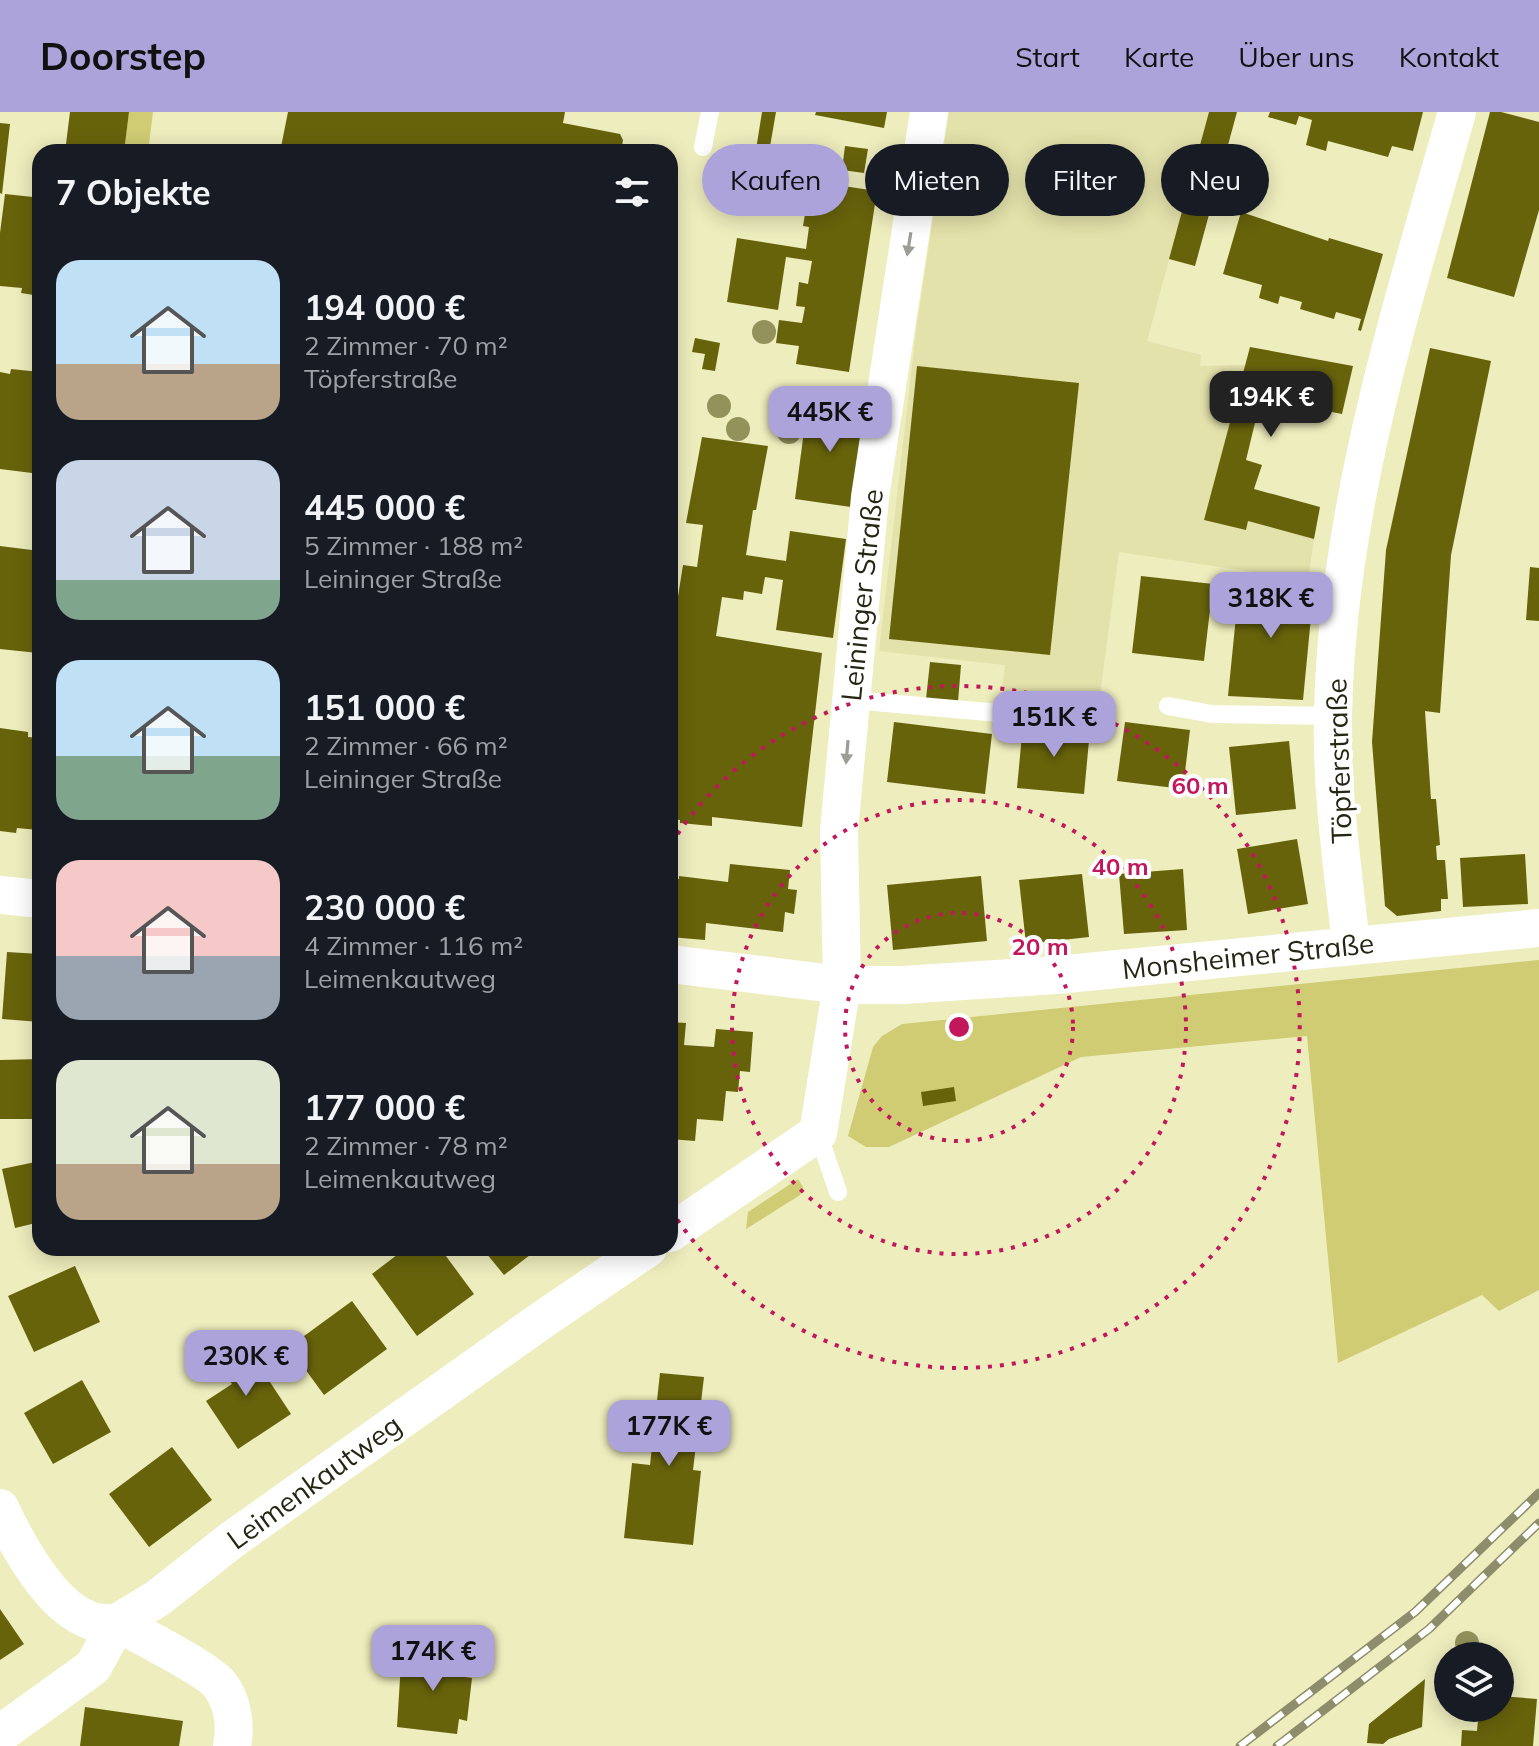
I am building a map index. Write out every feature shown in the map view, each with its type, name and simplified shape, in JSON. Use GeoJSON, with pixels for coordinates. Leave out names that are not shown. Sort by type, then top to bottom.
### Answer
{"type":"FeatureCollection","features":[{"type":"Feature","properties":{"kind":"street","name":"Leininger Straße"},"geometry":{"type":"LineString","coordinates":[[842,985],[839,831],[870,497],[929,112]]}},
{"type":"Feature","properties":{"kind":"street","name":"Töpferstraße"},"geometry":{"type":"LineString","coordinates":[[1351,945],[1338,821],[1333,716],[1341,601],[1356,496],[1386,364],[1457,112]]}},
{"type":"Feature","properties":{"kind":"street"},"geometry":{"type":"LineString","coordinates":[[0,895],[32,898]]}},
{"type":"Feature","properties":{"kind":"street","name":"Monsheimer Straße"},"geometry":{"type":"LineString","coordinates":[[678,965],[842,985],[903,985],[1056,975],[1539,928]]}},
{"type":"Feature","properties":{"kind":"street"},"geometry":{"type":"LineString","coordinates":[[678,1228],[818,1133],[842,985]]}},
{"type":"Feature","properties":{"kind":"street","name":"Leimenkautweg"},"geometry":{"type":"LineString","coordinates":[[117,1623],[158,1598],[233,1539],[636,1256]]}},
{"type":"Feature","properties":{"kind":"street"},"geometry":{"type":"LineString","coordinates":[[0,1508],[26,1554],[64,1606],[85,1619],[117,1623],[219,1683],[233,1718],[232,1746]]}},
{"type":"Feature","properties":{"kind":"street"},"geometry":{"type":"LineString","coordinates":[[0,1734],[93,1667],[117,1623]]}},
{"type":"Feature","properties":{"kind":"lane"},"geometry":{"type":"LineString","coordinates":[[704,144],[710,112]]}},
{"type":"Feature","properties":{"kind":"lane"},"geometry":{"type":"LineString","coordinates":[[852,700],[1079,720]]}},
{"type":"Feature","properties":{"kind":"lane"},"geometry":{"type":"LineString","coordinates":[[1168,706],[1212,714],[1333,716]]}},
{"type":"Feature","properties":{"kind":"lane"},"geometry":{"type":"LineString","coordinates":[[818,1133],[838,1192]]}},
{"type":"Feature","properties":{"kind":"shaded area"},"geometry":{"type":"Polygon","coordinates":[[[129,112],[153,112],[149,144],[125,144],[129,112]]]}},
{"type":"Feature","properties":{"kind":"shaded area"},"geometry":{"type":"Polygon","coordinates":[[[949,112],[1209,112],[1200,144],[1161,144],[1161,216],[1181,216],[1147,341],[1201,355],[1200,366],[1246,365],[1205,520],[1248,521],[1314,539],[1308,580],[1119,552],[1098,710],[1001,699],[1005,665],[879,651],[916,331],[933,216],[1009,216],[1009,144],[944,144],[949,112]]]}},
{"type":"Feature","properties":{"kind":"shaded area"},"geometry":{"type":"Polygon","coordinates":[[[1539,960],[1539,1290],[1499,1311],[1482,1295],[1338,1363],[1307,1036],[1081,1057],[889,1147],[866,1147],[848,1136],[873,1047],[882,1036],[902,1024],[1539,960]]]}},
{"type":"Feature","properties":{"kind":"shaded area"},"geometry":{"type":"Polygon","coordinates":[[[798,1179],[803,1187],[800,1195],[746,1229],[748,1212],[798,1179]]]}},
{"type":"Feature","properties":{"kind":"building"},"geometry":{"type":"Polygon","coordinates":[[[70,112],[129,112],[125,144],[66,144],[70,112]]]}},
{"type":"Feature","properties":{"kind":"building"},"geometry":{"type":"Polygon","coordinates":[[[288,112],[565,112],[563,123],[620,134],[623,140],[622,144],[282,144],[288,112]]]}},
{"type":"Feature","properties":{"kind":"building"},"geometry":{"type":"Polygon","coordinates":[[[762,112],[776,112],[770,144],[757,144],[762,112]]]}},
{"type":"Feature","properties":{"kind":"building"},"geometry":{"type":"Polygon","coordinates":[[[816,112],[887,112],[884,128],[815,115],[816,112]]]}},
{"type":"Feature","properties":{"kind":"building"},"geometry":{"type":"Polygon","coordinates":[[[1209,112],[1237,112],[1228,144],[1200,144],[1209,112]]]}},
{"type":"Feature","properties":{"kind":"building"},"geometry":{"type":"Polygon","coordinates":[[[1270,112],[1423,112],[1413,151],[1392,146],[1388,157],[1328,141],[1326,151],[1306,145],[1312,120],[1299,116],[1296,125],[1268,117],[1270,112]]]}},
{"type":"Feature","properties":{"kind":"building"},"geometry":{"type":"Polygon","coordinates":[[[1490,112],[1539,122],[1539,210],[1514,297],[1447,278],[1490,112]]]}},
{"type":"Feature","properties":{"kind":"building"},"geometry":{"type":"Polygon","coordinates":[[[0,123],[10,124],[2,194],[0,193],[0,123]]]}},
{"type":"Feature","properties":{"kind":"building"},"geometry":{"type":"Polygon","coordinates":[[[849,147],[865,149],[864,173],[849,171],[849,147]]]}},
{"type":"Feature","properties":{"kind":"building"},"geometry":{"type":"Polygon","coordinates":[[[849,187],[865,189],[865,216],[873,216],[849,372],[796,364],[799,346],[776,343],[779,320],[802,323],[805,307],[796,306],[799,282],[808,284],[812,261],[786,257],[778,310],[727,302],[737,238],[806,249],[809,227],[803,226],[805,216],[849,216],[849,187]]]}},
{"type":"Feature","properties":{"kind":"building"},"geometry":{"type":"Polygon","coordinates":[[[5,194],[32,197],[32,295],[21,293],[22,288],[0,286],[0,233],[5,194]]]}},
{"type":"Feature","properties":{"kind":"building"},"geometry":{"type":"Polygon","coordinates":[[[1181,216],[1209,216],[1195,266],[1169,259],[1181,216]]]}},
{"type":"Feature","properties":{"kind":"building"},"geometry":{"type":"Polygon","coordinates":[[[1240,216],[1253,216],[1328,241],[1329,238],[1383,254],[1361,331],[1358,330],[1361,319],[1336,312],[1334,319],[1300,309],[1302,302],[1280,296],[1278,304],[1259,298],[1262,285],[1223,274],[1240,216]]]}},
{"type":"Feature","properties":{"kind":"building"},"geometry":{"type":"Polygon","coordinates":[[[695,338],[720,343],[715,371],[702,369],[705,354],[692,352],[695,338]]]}},
{"type":"Feature","properties":{"kind":"building"},"geometry":{"type":"Polygon","coordinates":[[[1250,347],[1353,366],[1342,414],[1261,398],[1246,460],[1262,465],[1254,489],[1320,507],[1314,539],[1248,521],[1246,530],[1204,520],[1250,347]]]}},
{"type":"Feature","properties":{"kind":"building"},"geometry":{"type":"Polygon","coordinates":[[[1430,348],[1491,361],[1451,555],[1440,713],[1425,711],[1431,799],[1436,799],[1440,845],[1436,846],[1437,860],[1445,860],[1448,899],[1441,899],[1441,911],[1397,916],[1385,906],[1372,742],[1386,550],[1430,348]]]}},
{"type":"Feature","properties":{"kind":"building"},"geometry":{"type":"Polygon","coordinates":[[[917,366],[1079,383],[1050,655],[889,639],[917,366]]]}},
{"type":"Feature","properties":{"kind":"building"},"geometry":{"type":"Polygon","coordinates":[[[11,369],[32,371],[32,473],[0,469],[0,372],[10,374],[11,369]]]}},
{"type":"Feature","properties":{"kind":"building"},"geometry":{"type":"Polygon","coordinates":[[[808,401],[864,409],[851,507],[795,499],[808,401]]]}},
{"type":"Feature","properties":{"kind":"building"},"geometry":{"type":"Polygon","coordinates":[[[702,437],[768,446],[746,555],[786,561],[790,531],[846,539],[833,638],[776,630],[783,580],[765,577],[762,594],[744,591],[743,600],[722,597],[716,636],[822,653],[802,827],[712,817],[712,826],[680,823],[678,820],[678,596],[683,565],[697,567],[703,525],[686,523],[702,437]]]}},
{"type":"Feature","properties":{"kind":"building"},"geometry":{"type":"Polygon","coordinates":[[[0,546],[32,550],[32,652],[0,649],[0,546]]]}},
{"type":"Feature","properties":{"kind":"building"},"geometry":{"type":"Polygon","coordinates":[[[1530,567],[1539,568],[1539,621],[1526,620],[1530,567]]]}},
{"type":"Feature","properties":{"kind":"building"},"geometry":{"type":"Polygon","coordinates":[[[1141,576],[1213,584],[1204,661],[1132,653],[1141,576]]]}},
{"type":"Feature","properties":{"kind":"building"},"geometry":{"type":"Polygon","coordinates":[[[1240,577],[1314,586],[1303,700],[1228,696],[1240,577]]]}},
{"type":"Feature","properties":{"kind":"building"},"geometry":{"type":"Polygon","coordinates":[[[930,662],[961,665],[958,702],[926,699],[930,662]]]}},
{"type":"Feature","properties":{"kind":"building"},"geometry":{"type":"Polygon","coordinates":[[[894,722],[992,734],[985,794],[887,782],[894,722]]]}},
{"type":"Feature","properties":{"kind":"building"},"geometry":{"type":"Polygon","coordinates":[[[1125,722],[1190,730],[1183,789],[1117,781],[1125,722]]]}},
{"type":"Feature","properties":{"kind":"building"},"geometry":{"type":"Polygon","coordinates":[[[1023,724],[1090,730],[1084,794],[1017,788],[1023,724]]]}},
{"type":"Feature","properties":{"kind":"building"},"geometry":{"type":"Polygon","coordinates":[[[0,728],[28,732],[28,737],[32,737],[32,829],[17,828],[16,833],[0,831],[0,728]]]}},
{"type":"Feature","properties":{"kind":"building"},"geometry":{"type":"Polygon","coordinates":[[[1289,741],[1296,809],[1236,815],[1229,747],[1289,741]]]}},
{"type":"Feature","properties":{"kind":"building"},"geometry":{"type":"Polygon","coordinates":[[[1297,839],[1308,904],[1248,914],[1237,849],[1297,839]]]}},
{"type":"Feature","properties":{"kind":"building"},"geometry":{"type":"Polygon","coordinates":[[[1525,854],[1528,904],[1463,907],[1460,858],[1525,854]]]}},
{"type":"Feature","properties":{"kind":"building"},"geometry":{"type":"Polygon","coordinates":[[[730,864],[790,870],[788,889],[797,890],[794,914],[785,912],[783,932],[706,923],[705,940],[678,938],[679,876],[728,882],[730,864]]]}},
{"type":"Feature","properties":{"kind":"building"},"geometry":{"type":"Polygon","coordinates":[[[1183,869],[1187,930],[1124,934],[1119,874],[1183,869]]]}},
{"type":"Feature","properties":{"kind":"building"},"geometry":{"type":"Polygon","coordinates":[[[1082,874],[1089,937],[1026,944],[1019,880],[1082,874]]]}},
{"type":"Feature","properties":{"kind":"building"},"geometry":{"type":"Polygon","coordinates":[[[981,876],[987,941],[893,950],[887,885],[981,876]]]}},
{"type":"Feature","properties":{"kind":"building"},"geometry":{"type":"Polygon","coordinates":[[[7,952],[32,954],[32,1021],[2,1019],[7,952]]]}},
{"type":"Feature","properties":{"kind":"building"},"geometry":{"type":"Polygon","coordinates":[[[678,1022],[686,1023],[684,1045],[714,1047],[716,1029],[753,1032],[750,1072],[740,1071],[738,1092],[726,1091],[723,1121],[697,1119],[695,1141],[678,1140],[678,1022]]]}},
{"type":"Feature","properties":{"kind":"building"},"geometry":{"type":"Polygon","coordinates":[[[32,1059],[32,1119],[0,1119],[0,1060],[32,1059]]]}},
{"type":"Feature","properties":{"kind":"building"},"geometry":{"type":"Polygon","coordinates":[[[954,1087],[956,1101],[923,1106],[921,1092],[954,1087]]]}},
{"type":"Feature","properties":{"kind":"building"},"geometry":{"type":"Polygon","coordinates":[[[32,1163],[32,1224],[15,1228],[2,1169],[32,1163]]]}},
{"type":"Feature","properties":{"kind":"building"},"geometry":{"type":"Polygon","coordinates":[[[396,1256],[446,1256],[474,1294],[417,1336],[372,1274],[396,1256]]]}},
{"type":"Feature","properties":{"kind":"building"},"geometry":{"type":"Polygon","coordinates":[[[489,1256],[529,1256],[504,1275],[489,1256]]]}},
{"type":"Feature","properties":{"kind":"building"},"geometry":{"type":"Polygon","coordinates":[[[75,1266],[100,1322],[34,1352],[8,1296],[75,1266]]]}},
{"type":"Feature","properties":{"kind":"building"},"geometry":{"type":"Polygon","coordinates":[[[352,1301],[387,1349],[324,1395],[289,1347],[352,1301]]]}},
{"type":"Feature","properties":{"kind":"building"},"geometry":{"type":"Polygon","coordinates":[[[243,1341],[291,1414],[238,1449],[206,1401],[232,1384],[216,1359],[243,1341]]]}},
{"type":"Feature","properties":{"kind":"building"},"geometry":{"type":"Polygon","coordinates":[[[660,1373],[704,1377],[693,1470],[701,1471],[693,1545],[624,1538],[632,1463],[650,1465],[660,1373]]]}},
{"type":"Feature","properties":{"kind":"building"},"geometry":{"type":"Polygon","coordinates":[[[82,1380],[111,1432],[53,1464],[24,1413],[82,1380]]]}},
{"type":"Feature","properties":{"kind":"building"},"geometry":{"type":"Polygon","coordinates":[[[172,1447],[212,1500],[149,1547],[109,1494],[172,1447]]]}},
{"type":"Feature","properties":{"kind":"building"},"geometry":{"type":"Polygon","coordinates":[[[0,1609],[24,1644],[0,1660],[0,1609]]]}},
{"type":"Feature","properties":{"kind":"building"},"geometry":{"type":"Polygon","coordinates":[[[406,1652],[467,1659],[465,1677],[472,1678],[467,1721],[459,1719],[457,1734],[397,1727],[401,1663],[405,1664],[406,1652]]]}},
{"type":"Feature","properties":{"kind":"building"},"geometry":{"type":"Polygon","coordinates":[[[1425,1679],[1422,1727],[1383,1744],[1367,1743],[1369,1724],[1425,1679]]]}},
{"type":"Feature","properties":{"kind":"building"},"geometry":{"type":"Polygon","coordinates":[[[1514,1697],[1537,1699],[1533,1746],[1461,1746],[1462,1730],[1477,1731],[1478,1722],[1514,1722],[1514,1697]]]}},
{"type":"Feature","properties":{"kind":"building"},"geometry":{"type":"Polygon","coordinates":[[[85,1707],[183,1721],[179,1746],[80,1746],[85,1707]]]}},
{"type":"Feature","properties":{"kind":"railway"},"geometry":{"type":"LineString","coordinates":[[1240,1746],[1415,1612],[1539,1493]]}},
{"type":"Feature","properties":{"kind":"railway"},"geometry":{"type":"LineString","coordinates":[[1277,1746],[1429,1629],[1539,1523]]}}]}
